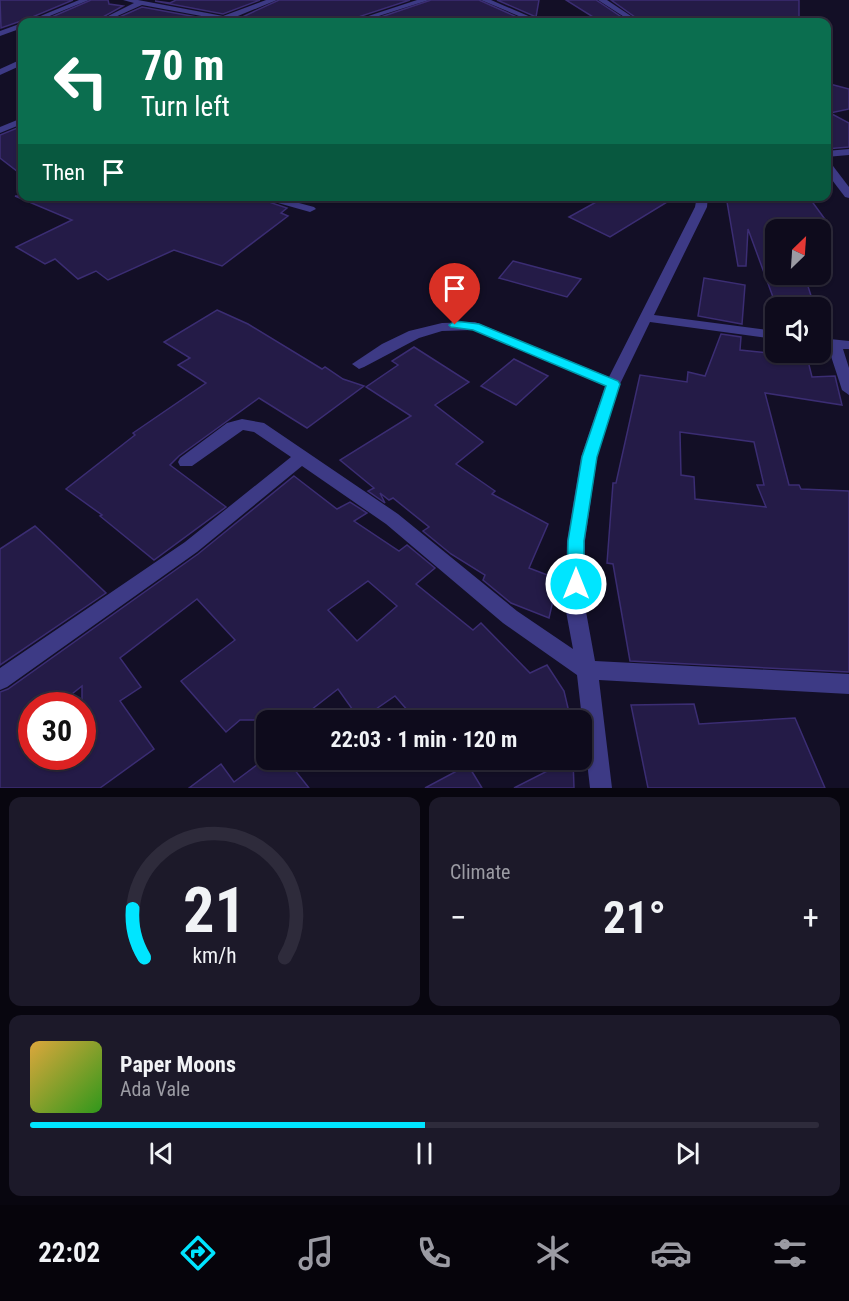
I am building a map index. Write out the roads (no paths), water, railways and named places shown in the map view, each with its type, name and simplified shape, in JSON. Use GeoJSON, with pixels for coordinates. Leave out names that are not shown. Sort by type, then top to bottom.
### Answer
{"type":"FeatureCollection","features":[{"type":"Feature","properties":{"kind":"street"},"geometry":{"type":"LineString","coordinates":[[40,18],[85,0]]}},
{"type":"Feature","properties":{"kind":"street"},"geometry":{"type":"LineString","coordinates":[[127,0],[224,18],[273,0]]}},
{"type":"Feature","properties":{"kind":"street"},"geometry":{"type":"LineString","coordinates":[[367,18],[425,0]]}},
{"type":"Feature","properties":{"kind":"street"},"geometry":{"type":"LineString","coordinates":[[485,0],[529,18]]}},
{"type":"Feature","properties":{"kind":"street"},"geometry":{"type":"LineString","coordinates":[[602,0],[630,18]]}},
{"type":"Feature","properties":{"kind":"street"},"geometry":{"type":"LineString","coordinates":[[107,18],[140,2]]}},
{"type":"Feature","properties":{"kind":"street"},"geometry":{"type":"LineString","coordinates":[[0,34],[18,27]]}},
{"type":"Feature","properties":{"kind":"street"},"geometry":{"type":"LineString","coordinates":[[0,72],[18,64]]}},
{"type":"Feature","properties":{"kind":"street"},"geometry":{"type":"LineString","coordinates":[[0,130],[17,128]]}},
{"type":"Feature","properties":{"kind":"street"},"geometry":{"type":"LineString","coordinates":[[831,154],[849,152]]}},
{"type":"Feature","properties":{"kind":"street"},"geometry":{"type":"LineString","coordinates":[[831,171],[849,195]]}},
{"type":"Feature","properties":{"kind":"street"},"geometry":{"type":"LineString","coordinates":[[278,201],[310,209]]}},
{"type":"Feature","properties":{"kind":"street"},"geometry":{"type":"LineString","coordinates":[[601,788],[587,670],[575,606],[576,541],[589,457],[613,384],[648,318],[702,201]]}},
{"type":"Feature","properties":{"kind":"street"},"geometry":{"type":"LineString","coordinates":[[648,318],[765,334]]}},
{"type":"Feature","properties":{"kind":"street"},"geometry":{"type":"LineString","coordinates":[[359,364],[396,340],[422,329],[455,325],[475,326],[613,384]]}},
{"type":"Feature","properties":{"kind":"street"},"geometry":{"type":"LineString","coordinates":[[834,343],[849,390]]}},
{"type":"Feature","properties":{"kind":"street"},"geometry":{"type":"LineString","coordinates":[[186,462],[233,428],[242,424],[258,427],[392,519],[510,617],[587,670],[849,684]]}},
{"type":"Feature","properties":{"kind":"street"},"geometry":{"type":"LineString","coordinates":[[0,680],[190,547],[302,457]]}}]}
